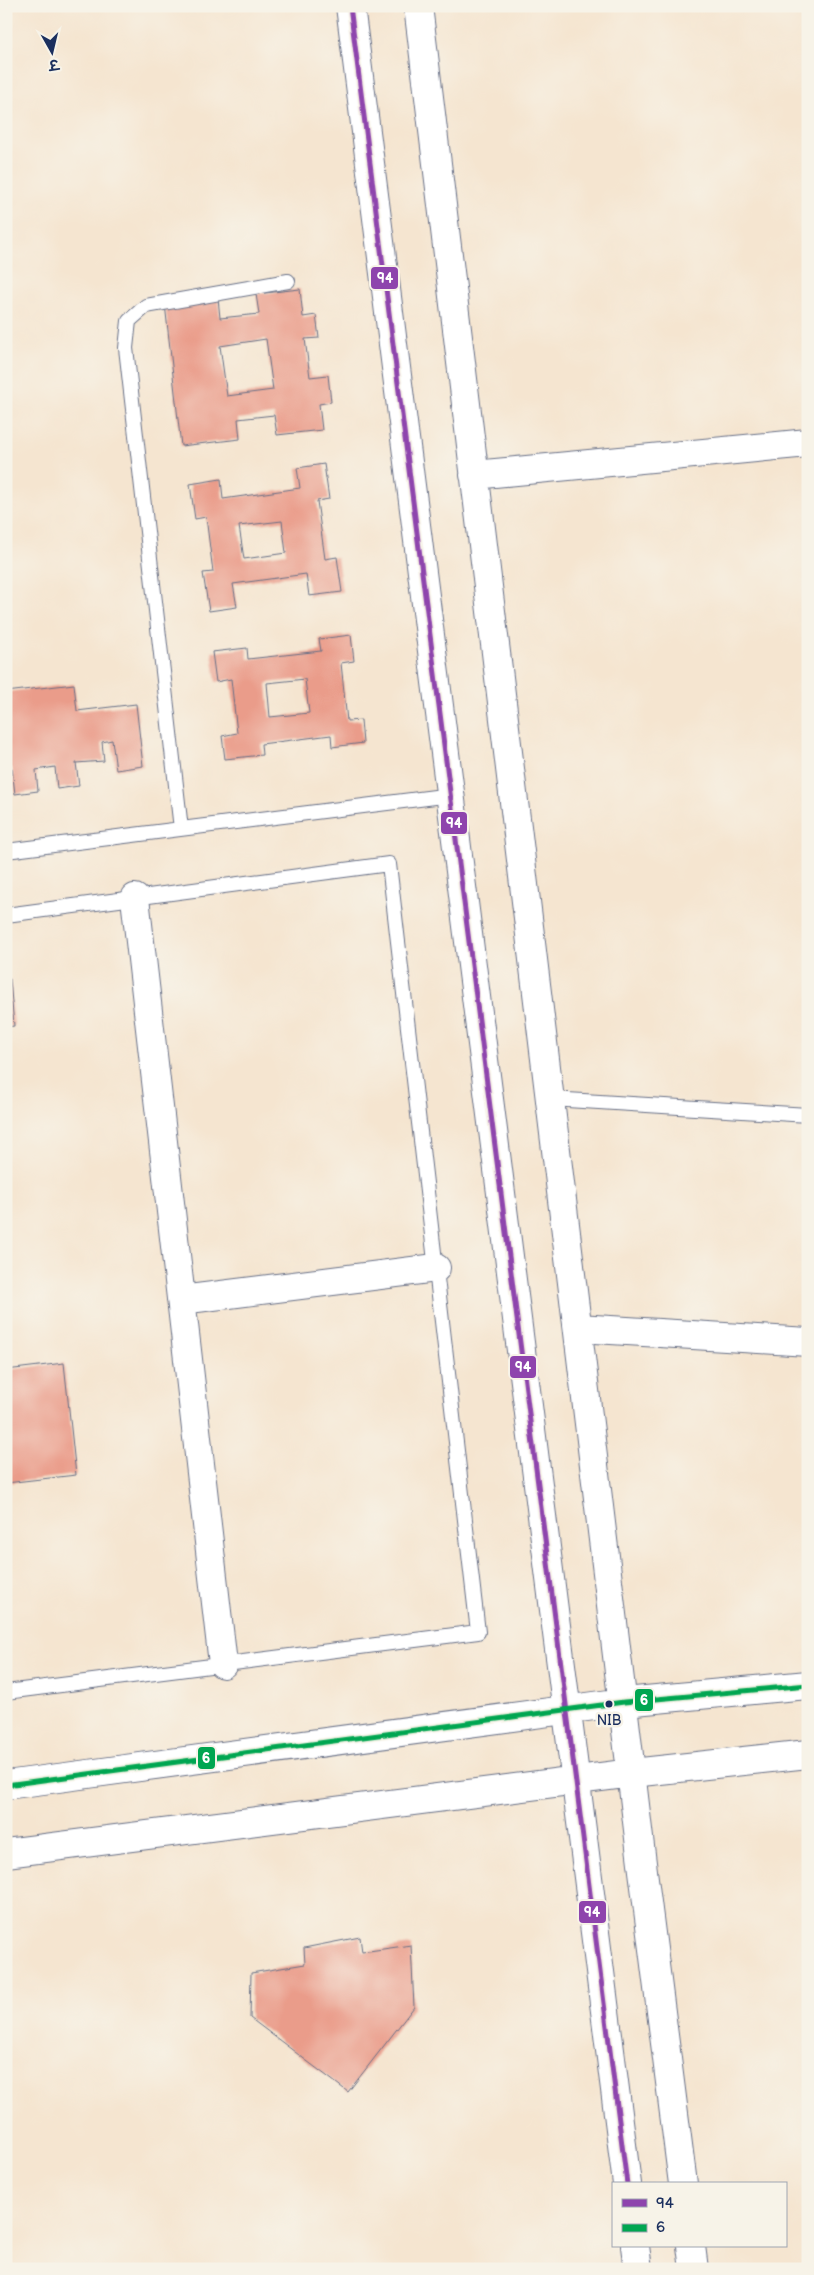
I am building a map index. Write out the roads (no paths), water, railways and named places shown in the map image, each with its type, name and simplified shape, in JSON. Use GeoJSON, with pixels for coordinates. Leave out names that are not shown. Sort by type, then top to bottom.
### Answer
{"type":"FeatureCollection","features":[{"type":"Feature","properties":{"kind":"street"},"geometry":{"type":"LineString","coordinates":[[350,6],[627,2182]]}},
{"type":"Feature","properties":{"kind":"street"},"geometry":{"type":"LineString","coordinates":[[418,6],[683,2182]]}},
{"type":"Feature","properties":{"kind":"street"},"geometry":{"type":"LineString","coordinates":[[474,475],[808,443]]}},
{"type":"Feature","properties":{"kind":"street"},"geometry":{"type":"LineString","coordinates":[[135,898],[223,1664]]}},
{"type":"Feature","properties":{"kind":"street"},"geometry":{"type":"LineString","coordinates":[[181,1300],[436,1268]]}},
{"type":"Feature","properties":{"kind":"street"},"geometry":{"type":"LineString","coordinates":[[578,1328],[808,1342]]}},
{"type":"Feature","properties":{"kind":"street"},"geometry":{"type":"LineString","coordinates":[[6,1785],[624,1702],[808,1685]]}},
{"type":"Feature","properties":{"kind":"street"},"geometry":{"type":"LineString","coordinates":[[6,1853],[632,1773],[808,1754]]}},
{"type":"Feature","properties":{"kind":"street"},"geometry":{"type":"LineString","coordinates":[[635,2248],[638,2269]]}},
{"type":"Feature","properties":{"kind":"street"},"geometry":{"type":"LineString","coordinates":[[691,2248],[694,2269]]}},
{"type":"Feature","properties":{"kind":"lane"},"geometry":{"type":"LineString","coordinates":[[181,829],[126,348],[129,321],[146,306],[288,281]]}},
{"type":"Feature","properties":{"kind":"lane"},"geometry":{"type":"LineString","coordinates":[[6,851],[451,795]]}},
{"type":"Feature","properties":{"kind":"lane"},"geometry":{"type":"LineString","coordinates":[[6,915],[389,864],[478,1632],[6,1692]]}},
{"type":"Feature","properties":{"kind":"lane"},"geometry":{"type":"LineString","coordinates":[[551,1099],[808,1115]]}},
{"type":"Feature","properties":{"kind":"place","name":"NIB"},"geometry":{"type":"Point","coordinates":[609,1704]}}]}
